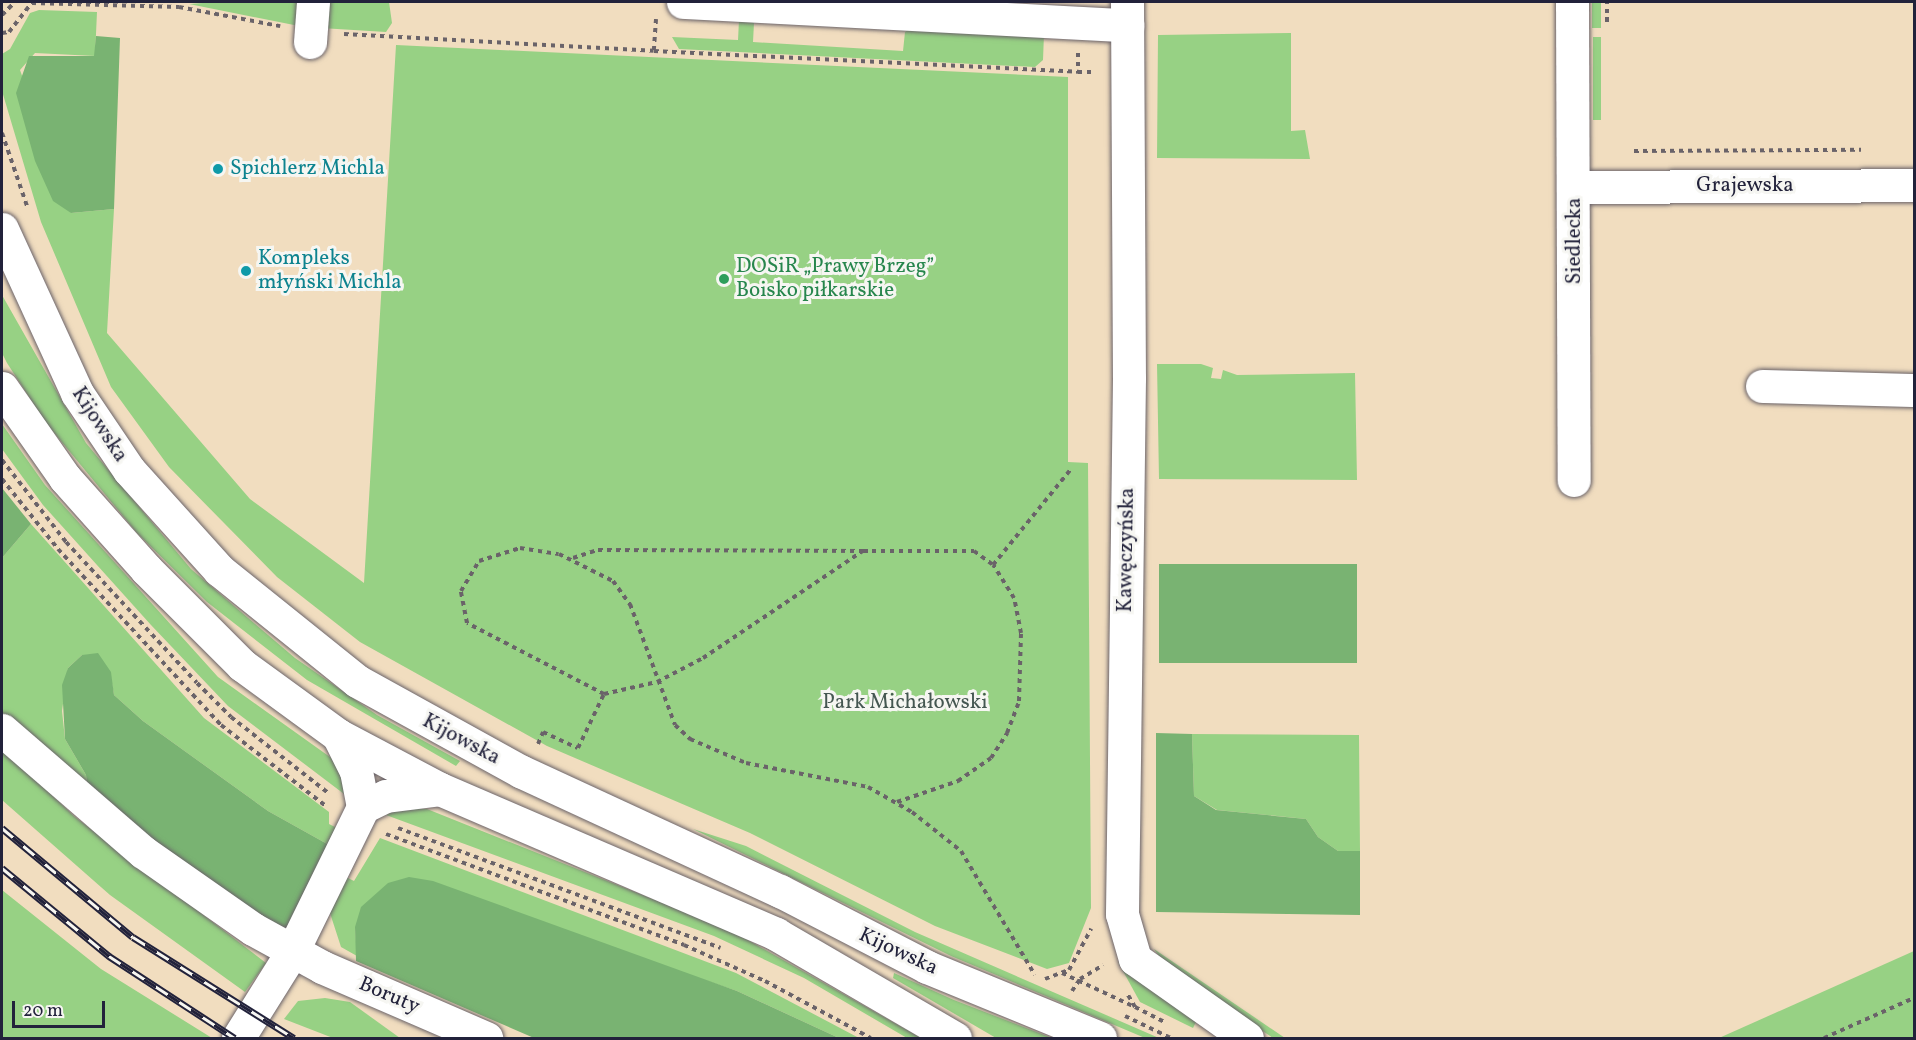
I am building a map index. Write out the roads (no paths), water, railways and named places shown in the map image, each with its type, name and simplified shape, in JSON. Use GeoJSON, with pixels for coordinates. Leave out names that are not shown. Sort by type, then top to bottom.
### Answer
{"type":"FeatureCollection","features":[{"type":"Feature","properties":{"kind":"street"},"geometry":{"type":"LineString","coordinates":[[310,42],[313,2]]}},
{"type":"Feature","properties":{"kind":"street","name":"Siedlecka"},"geometry":{"type":"LineString","coordinates":[[1572,2],[1576,187],[1574,480]]}},
{"type":"Feature","properties":{"kind":"street"},"geometry":{"type":"LineString","coordinates":[[669,6],[1127,13]]}},
{"type":"Feature","properties":{"kind":"street","name":"Kawęczyńska"},"geometry":{"type":"LineString","coordinates":[[1127,13],[1129,378],[1122,914],[1135,959],[1247,1038]]}},
{"type":"Feature","properties":{"kind":"street","name":"Grajewska"},"geometry":{"type":"LineString","coordinates":[[1576,187],[1914,185]]}},
{"type":"Feature","properties":{"kind":"street","name":"Kijowska"},"geometry":{"type":"LineString","coordinates":[[2,229],[77,393],[129,470],[219,570],[347,674],[522,772],[780,891],[927,967],[1100,1038]]}},
{"type":"Feature","properties":{"kind":"street"},"geometry":{"type":"LineString","coordinates":[[1762,386],[1914,390]]}},
{"type":"Feature","properties":{"kind":"street","name":"Kijowska"},"geometry":{"type":"LineString","coordinates":[[2,388],[65,478],[146,569],[242,665],[338,735],[440,789],[776,934],[955,1038]]}},
{"type":"Feature","properties":{"kind":"street","name":"Boruty"},"geometry":{"type":"LineString","coordinates":[[2,730],[143,852],[292,952],[486,1038]]}},
{"type":"Feature","properties":{"kind":"street"},"geometry":{"type":"LineString","coordinates":[[238,1038],[292,952],[356,815],[356,771],[338,735]]}},
{"type":"Feature","properties":{"kind":"street"},"geometry":{"type":"LineString","coordinates":[[356,815],[386,796],[440,789]]}},
{"type":"Feature","properties":{"kind":"railway"},"geometry":{"type":"LineString","coordinates":[[2,828],[133,937],[294,1038]]}},
{"type":"Feature","properties":{"kind":"railway"},"geometry":{"type":"LineString","coordinates":[[2,868],[109,956],[235,1038]]}},
{"type":"Feature","properties":{"kind":"place","name":"Spichlerz Michla"},"geometry":{"type":"Point","coordinates":[218,169]}},
{"type":"Feature","properties":{"kind":"place","name":"Kompleks młyński Michla"},"geometry":{"type":"Point","coordinates":[246,271]}},
{"type":"Feature","properties":{"kind":"place","name":"DOSiR „Prawy Brzeg” Boisko piłkarskie"},"geometry":{"type":"Point","coordinates":[724,279]}},
{"type":"Feature","properties":{"kind":"park label","name":"Park Michałowski"},"geometry":{"type":"Point","coordinates":[905,703]}}]}
